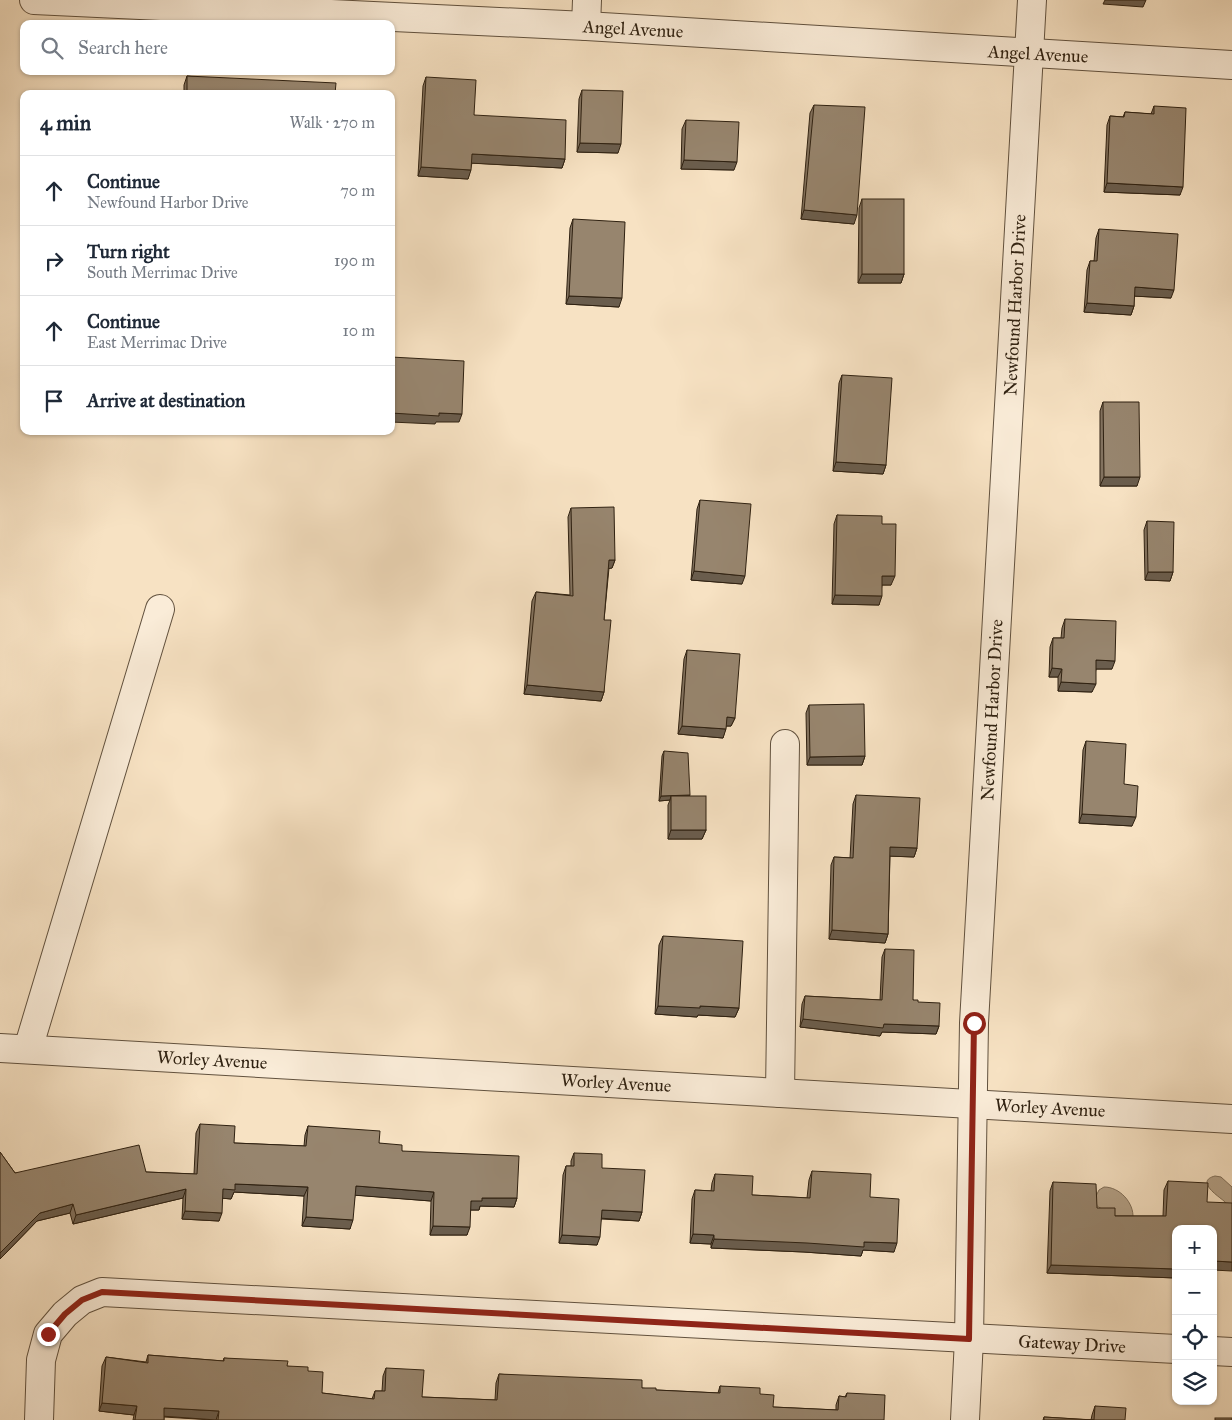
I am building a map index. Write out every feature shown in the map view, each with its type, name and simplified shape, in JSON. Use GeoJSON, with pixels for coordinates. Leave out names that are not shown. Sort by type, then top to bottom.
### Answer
{"type":"FeatureCollection","features":[{"type":"Feature","properties":{"kind":"street","name":"Angel Avenue"},"geometry":{"type":"LineString","coordinates":[[34,0],[586,13],[1029,54],[1232,65]]}},
{"type":"Feature","properties":{"kind":"street","name":"Newfound Harbor Drive"},"geometry":{"type":"LineString","coordinates":[[965,1420],[969,1339],[974,1023],[1032,0]]}},
{"type":"Feature","properties":{"kind":"street"},"geometry":{"type":"LineString","coordinates":[[28,1050],[160,609]]}},
{"type":"Feature","properties":{"kind":"street"},"geometry":{"type":"LineString","coordinates":[[780,1093],[786,744]]}},
{"type":"Feature","properties":{"kind":"street","name":"Worley Avenue"},"geometry":{"type":"LineString","coordinates":[[0,1048],[1232,1120]]}},
{"type":"Feature","properties":{"kind":"street","name":"Gateway Drive"},"geometry":{"type":"LineString","coordinates":[[39,1420],[41,1360],[48,1334],[65,1314],[82,1300],[102,1292],[1172,1349]]}},
{"type":"Feature","properties":{"kind":"street"},"geometry":{"type":"LineString","coordinates":[[1217,1351],[1232,1352]]}},
{"type":"Feature","properties":{"kind":"shaded area"},"geometry":{"type":"Polygon","coordinates":[[[1221,1177],[1232,1187],[1232,1210],[1207,1185],[1209,1178],[1221,1177]]]}},
{"type":"Feature","properties":{"kind":"shaded area"},"geometry":{"type":"Polygon","coordinates":[[[1104,1187],[1115,1190],[1125,1197],[1133,1212],[1133,1218],[1126,1223],[1097,1206],[1095,1198],[1099,1190],[1104,1187]]]}},
{"type":"Feature","properties":{"kind":"building"},"geometry":{"type":"Polygon","coordinates":[[[187,76],[336,83],[335,90],[187,90],[187,76]]]}},
{"type":"Feature","properties":{"kind":"building"},"geometry":{"type":"Polygon","coordinates":[[[426,77],[476,80],[474,115],[566,120],[565,159],[472,154],[471,170],[421,167],[426,77]]]}},
{"type":"Feature","properties":{"kind":"building"},"geometry":{"type":"Polygon","coordinates":[[[582,90],[623,91],[621,144],[580,143],[582,90]]]}},
{"type":"Feature","properties":{"kind":"building"},"geometry":{"type":"Polygon","coordinates":[[[814,105],[865,107],[857,215],[804,210],[814,105]]]}},
{"type":"Feature","properties":{"kind":"building"},"geometry":{"type":"Polygon","coordinates":[[[1154,106],[1186,108],[1183,187],[1107,183],[1110,116],[1124,117],[1125,112],[1154,114],[1154,106]]]}},
{"type":"Feature","properties":{"kind":"building"},"geometry":{"type":"Polygon","coordinates":[[[686,120],[739,122],[737,162],[684,160],[686,120]]]}},
{"type":"Feature","properties":{"kind":"building"},"geometry":{"type":"Polygon","coordinates":[[[862,199],[904,199],[904,274],[862,274],[862,199]]]}},
{"type":"Feature","properties":{"kind":"building"},"geometry":{"type":"Polygon","coordinates":[[[573,219],[625,222],[622,298],[569,296],[573,219]]]}},
{"type":"Feature","properties":{"kind":"building"},"geometry":{"type":"Polygon","coordinates":[[[1099,229],[1178,234],[1174,290],[1135,287],[1134,306],[1087,303],[1090,261],[1097,261],[1099,229]]]}},
{"type":"Feature","properties":{"kind":"building"},"geometry":{"type":"Polygon","coordinates":[[[395,357],[464,361],[462,414],[439,413],[439,416],[395,413],[395,357]]]}},
{"type":"Feature","properties":{"kind":"building"},"geometry":{"type":"Polygon","coordinates":[[[842,375],[892,378],[886,465],[836,462],[842,375]]]}},
{"type":"Feature","properties":{"kind":"building"},"geometry":{"type":"Polygon","coordinates":[[[1103,402],[1139,402],[1140,477],[1104,477],[1103,402]]]}},
{"type":"Feature","properties":{"kind":"building"},"geometry":{"type":"Polygon","coordinates":[[[700,500],[751,504],[745,576],[694,571],[700,500]]]}},
{"type":"Feature","properties":{"kind":"building"},"geometry":{"type":"Polygon","coordinates":[[[614,507],[615,560],[609,560],[604,620],[611,620],[604,692],[527,685],[536,592],[573,596],[571,508],[614,507]]]}},
{"type":"Feature","properties":{"kind":"building"},"geometry":{"type":"Polygon","coordinates":[[[837,515],[882,516],[882,524],[896,524],[895,576],[882,576],[882,596],[835,595],[837,515]]]}},
{"type":"Feature","properties":{"kind":"building"},"geometry":{"type":"Polygon","coordinates":[[[1147,521],[1174,522],[1173,572],[1148,572],[1147,521]]]}},
{"type":"Feature","properties":{"kind":"building"},"geometry":{"type":"Polygon","coordinates":[[[1065,619],[1116,621],[1115,661],[1096,660],[1096,684],[1061,682],[1062,669],[1052,668],[1053,638],[1064,638],[1065,619]]]}},
{"type":"Feature","properties":{"kind":"building"},"geometry":{"type":"Polygon","coordinates":[[[687,650],[740,654],[735,718],[727,717],[726,729],[682,726],[687,650]]]}},
{"type":"Feature","properties":{"kind":"building"},"geometry":{"type":"Polygon","coordinates":[[[864,704],[865,756],[810,757],[809,705],[864,704]]]}},
{"type":"Feature","properties":{"kind":"building"},"geometry":{"type":"Polygon","coordinates":[[[1086,741],[1126,744],[1124,784],[1138,786],[1136,817],[1082,814],[1086,741]]]}},
{"type":"Feature","properties":{"kind":"building"},"geometry":{"type":"Polygon","coordinates":[[[664,751],[688,753],[690,795],[661,796],[664,751]]]}},
{"type":"Feature","properties":{"kind":"building"},"geometry":{"type":"Polygon","coordinates":[[[856,795],[920,798],[917,848],[890,847],[888,934],[832,930],[834,857],[853,858],[856,795]]]}},
{"type":"Feature","properties":{"kind":"building"},"geometry":{"type":"Polygon","coordinates":[[[671,796],[706,796],[706,830],[671,830],[671,796]]]}},
{"type":"Feature","properties":{"kind":"building"},"geometry":{"type":"Polygon","coordinates":[[[663,936],[743,941],[739,1008],[658,1006],[663,936]]]}},
{"type":"Feature","properties":{"kind":"building"},"geometry":{"type":"Polygon","coordinates":[[[885,949],[914,950],[913,1000],[940,1003],[939,1026],[884,1024],[883,1028],[803,1019],[805,996],[882,1000],[885,949]]]}},
{"type":"Feature","properties":{"kind":"building"},"geometry":{"type":"Polygon","coordinates":[[[200,1124],[235,1126],[234,1143],[306,1146],[308,1126],[380,1131],[379,1143],[402,1145],[402,1151],[519,1156],[517,1198],[482,1198],[482,1201],[471,1201],[470,1227],[433,1226],[434,1192],[356,1186],[353,1220],[306,1217],[308,1187],[235,1184],[235,1190],[223,1189],[222,1213],[185,1211],[186,1189],[76,1215],[73,1204],[40,1213],[0,1253],[0,1152],[15,1173],[139,1145],[146,1172],[197,1174],[200,1124]]]}},
{"type":"Feature","properties":{"kind":"building"},"geometry":{"type":"Polygon","coordinates":[[[574,1153],[602,1154],[602,1168],[645,1170],[642,1212],[602,1210],[600,1237],[562,1235],[566,1166],[574,1166],[574,1153]]]}},
{"type":"Feature","properties":{"kind":"building"},"geometry":{"type":"Polygon","coordinates":[[[812,1171],[871,1174],[870,1197],[899,1199],[897,1243],[864,1242],[864,1247],[714,1239],[714,1235],[693,1234],[695,1190],[714,1191],[715,1174],[753,1176],[752,1195],[810,1198],[812,1171]]]}},
{"type":"Feature","properties":{"kind":"building"},"geometry":{"type":"Polygon","coordinates":[[[1168,1181],[1208,1183],[1207,1202],[1232,1203],[1232,1262],[1217,1261],[1217,1225],[1172,1225],[1172,1269],[1051,1265],[1053,1182],[1096,1184],[1097,1208],[1115,1208],[1115,1216],[1166,1216],[1168,1181]]]}},
{"type":"Feature","properties":{"kind":"building"},"geometry":{"type":"Polygon","coordinates":[[[148,1355],[224,1361],[224,1358],[288,1361],[287,1366],[308,1367],[308,1371],[323,1372],[322,1393],[374,1399],[375,1391],[385,1391],[386,1368],[424,1370],[422,1397],[497,1400],[499,1374],[642,1380],[642,1388],[656,1388],[656,1390],[720,1393],[720,1386],[760,1388],[760,1394],[774,1395],[773,1407],[838,1410],[839,1396],[846,1397],[847,1393],[885,1395],[884,1420],[218,1420],[219,1411],[164,1408],[164,1420],[135,1420],[137,1406],[102,1403],[106,1357],[148,1363],[148,1355]]]}},
{"type":"Feature","properties":{"kind":"building"},"geometry":{"type":"Polygon","coordinates":[[[1095,1406],[1126,1408],[1125,1420],[1094,1420],[1095,1406]]]}},
{"type":"Feature","properties":{"kind":"building"},"geometry":{"type":"Polygon","coordinates":[[[1044,1417],[1094,1420],[1044,1420],[1044,1417]]]}},
{"type":"Feature","properties":{"kind":"building"},"geometry":{"type":"Polygon","coordinates":[[[1215,1418],[1232,1418],[1232,1420],[1215,1420],[1215,1418]]]}},
{"type":"Feature","properties":{"kind":"route"},"geometry":{"type":"LineString","coordinates":[[48,1334],[65,1314],[82,1300],[102,1292],[969,1339],[974,1023]]}}]}
